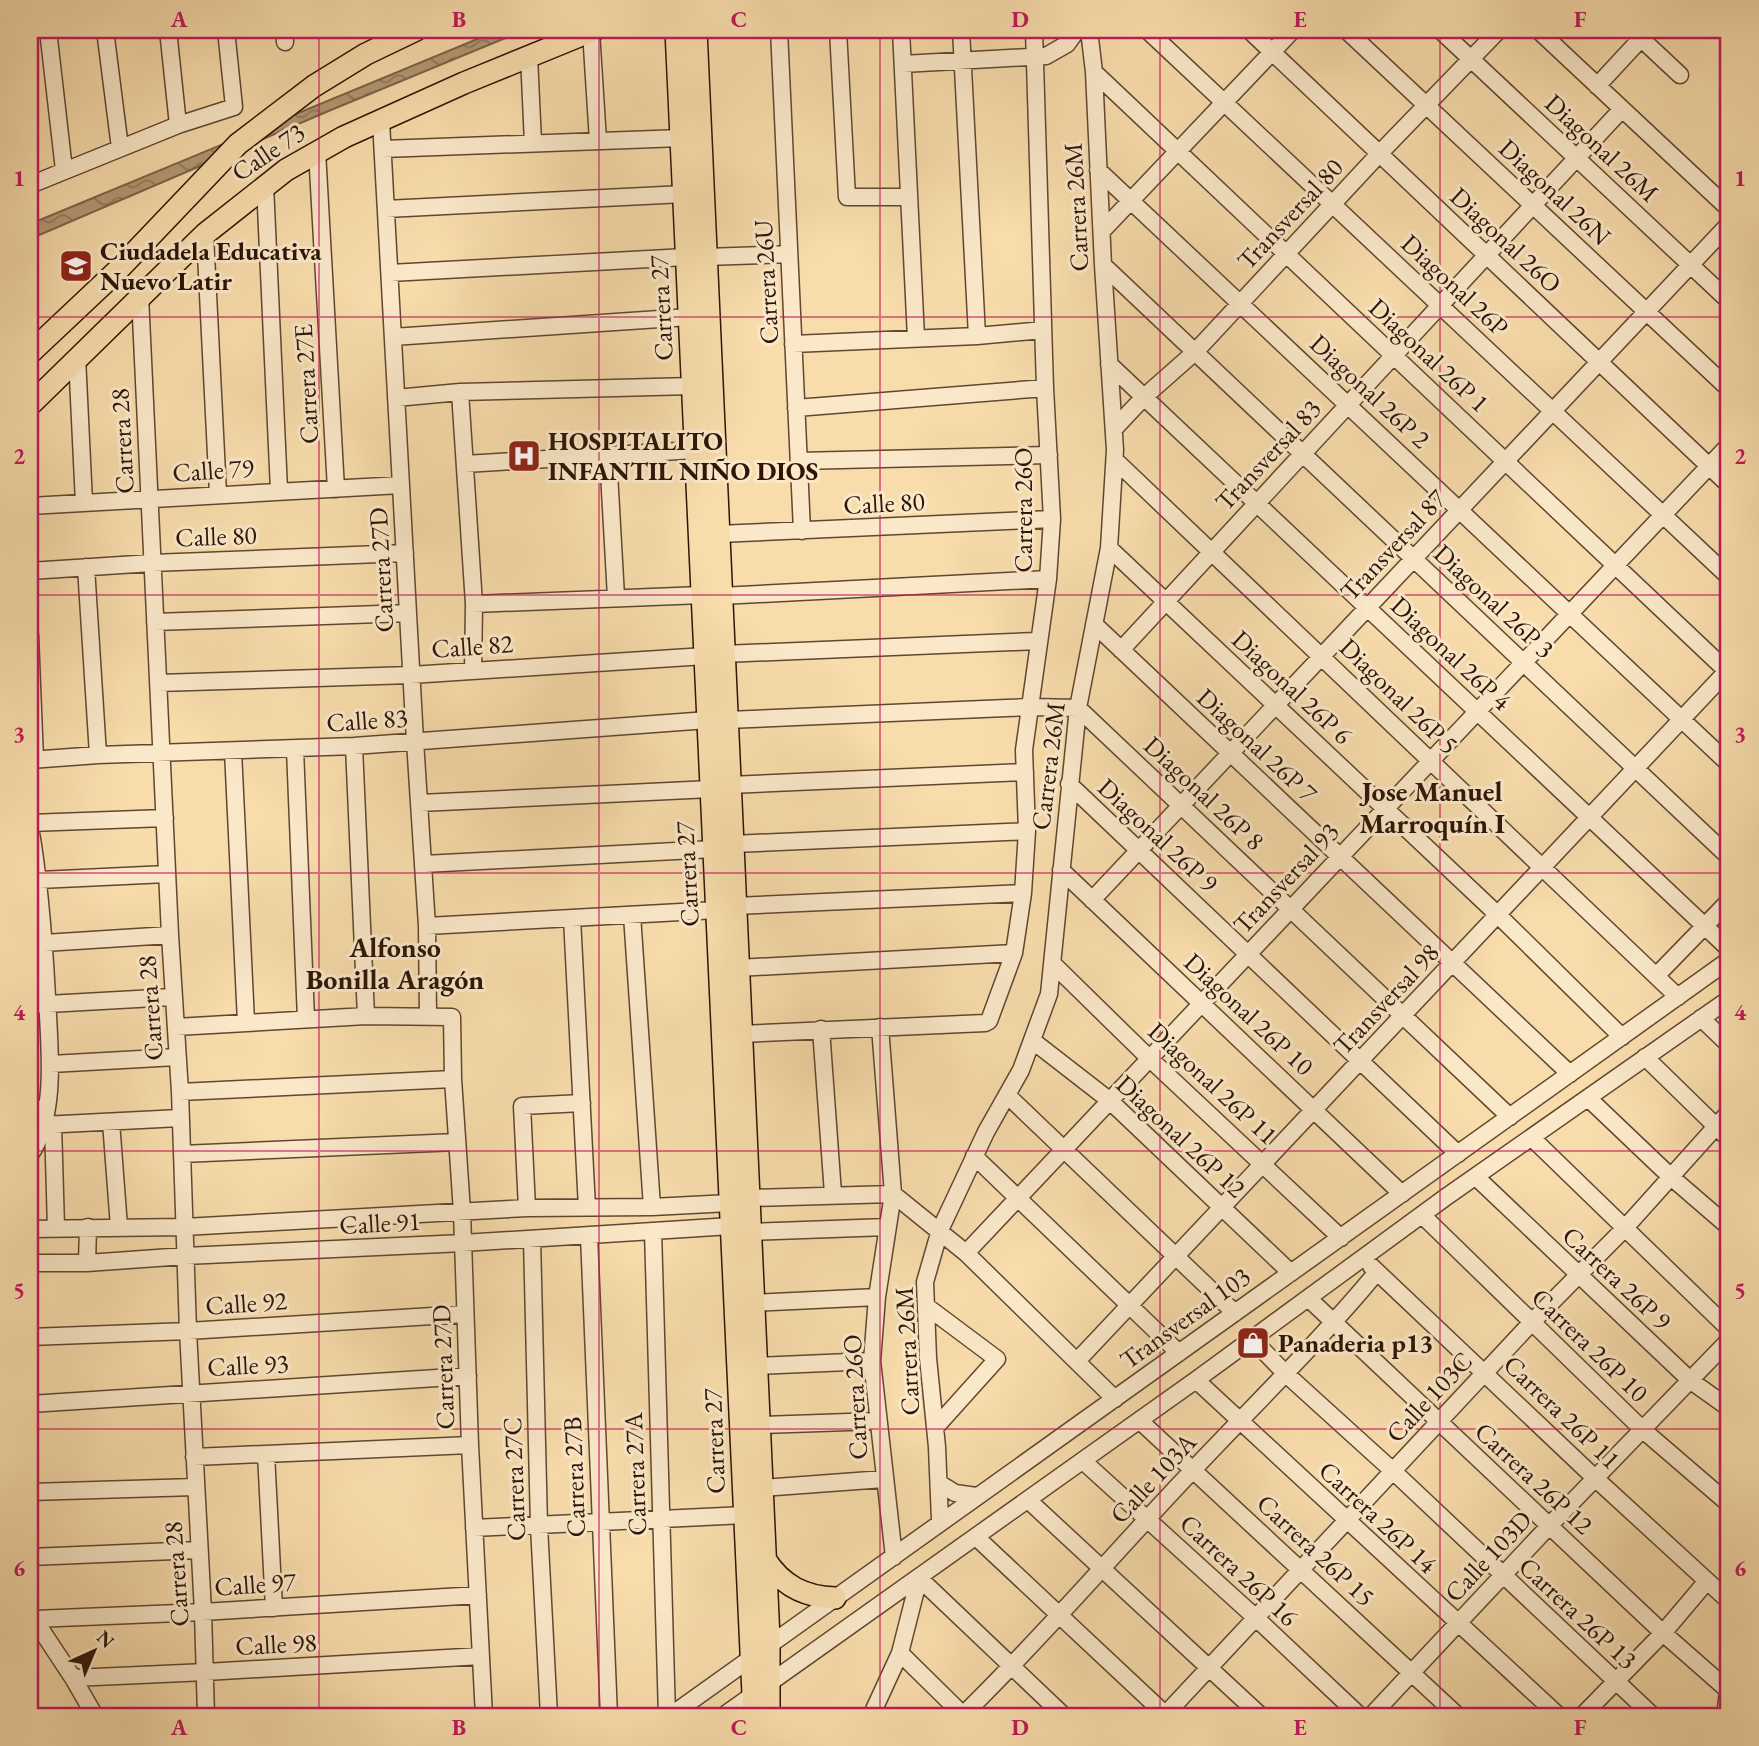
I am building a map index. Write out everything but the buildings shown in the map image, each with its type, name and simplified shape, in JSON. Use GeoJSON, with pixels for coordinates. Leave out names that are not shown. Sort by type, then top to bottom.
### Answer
{"type":"FeatureCollection","features":[{"type":"Feature","properties":{"kind":"main road","name":"Calle 73"},"geometry":{"type":"LineString","coordinates":[[30,353],[116,272],[239,144],[297,99],[366,54],[416,30]]}},
{"type":"Feature","properties":{"kind":"main road","name":"Calle 73"},"geometry":{"type":"LineString","coordinates":[[30,405],[205,234],[265,185],[317,151],[592,30]]}},
{"type":"Feature","properties":{"kind":"main road","name":"Carrera 27"},"geometry":{"type":"LineString","coordinates":[[676,30],[684,194],[696,257],[689,317],[692,386],[695,450],[712,595],[726,908],[731,1201],[745,1515],[760,1652]]}},
{"type":"Feature","properties":{"kind":"main road","name":"Carrera 27"},"geometry":{"type":"LineString","coordinates":[[696,30],[696,257],[719,534],[712,595]]}},
{"type":"Feature","properties":{"kind":"main road","name":"Carrera 27"},"geometry":{"type":"LineString","coordinates":[[726,908],[738,968],[741,1034],[731,1201]]}},
{"type":"Feature","properties":{"kind":"main road","name":"Carrera 27"},"geometry":{"type":"LineString","coordinates":[[732,1228],[754,1303],[765,1559],[759,1699],[769,1716]]}},
{"type":"Feature","properties":{"kind":"main road"},"geometry":{"type":"LineString","coordinates":[[765,1559],[784,1582],[800,1592],[835,1598]]}},
{"type":"Feature","properties":{"kind":"street"},"geometry":{"type":"LineString","coordinates":[[48,30],[64,170]]}},
{"type":"Feature","properties":{"kind":"street"},"geometry":{"type":"LineString","coordinates":[[105,30],[120,148]]}},
{"type":"Feature","properties":{"kind":"street"},"geometry":{"type":"LineString","coordinates":[[168,30],[178,125]]}},
{"type":"Feature","properties":{"kind":"street"},"geometry":{"type":"LineString","coordinates":[[30,185],[178,125],[234,107],[226,30]]}},
{"type":"Feature","properties":{"kind":"street"},"geometry":{"type":"LineString","coordinates":[[592,30],[598,141]]}},
{"type":"Feature","properties":{"kind":"street","name":"Carrera 26U"},"geometry":{"type":"LineString","coordinates":[[779,30],[802,531]]}},
{"type":"Feature","properties":{"kind":"street"},"geometry":{"type":"LineString","coordinates":[[838,30],[847,197],[908,197]]}},
{"type":"Feature","properties":{"kind":"street"},"geometry":{"type":"LineString","coordinates":[[901,30],[916,338]]}},
{"type":"Feature","properties":{"kind":"street"},"geometry":{"type":"LineString","coordinates":[[961,30],[977,336]]}},
{"type":"Feature","properties":{"kind":"street","name":"Carrera 26O"},"geometry":{"type":"LineString","coordinates":[[894,1557],[872,1361],[877,1297],[893,1194],[880,1027],[989,1021],[1014,953],[1023,893],[1027,831],[1024,750],[1048,579],[1052,519],[1045,388],[1034,30]]}},
{"type":"Feature","properties":{"kind":"street"},"geometry":{"type":"LineString","coordinates":[[903,64],[1045,56],[1068,44],[1077,30]]}},
{"type":"Feature","properties":{"kind":"street","name":"Carrera 26M"},"geometry":{"type":"LineString","coordinates":[[940,1521],[925,1282],[937,1228],[1021,1070],[1049,994],[1078,708],[1109,548],[1115,460],[1114,429],[1102,265],[1094,72],[1089,30]]}},
{"type":"Feature","properties":{"kind":"street","name":"Diagonal 26P"},"geometry":{"type":"LineString","coordinates":[[1147,30],[1729,577]]}},
{"type":"Feature","properties":{"kind":"street","name":"Diagonal 26O"},"geometry":{"type":"LineString","coordinates":[[1249,30],[1729,485]]}},
{"type":"Feature","properties":{"kind":"street"},"geometry":{"type":"LineString","coordinates":[[1102,231],[1293,30]]}},
{"type":"Feature","properties":{"kind":"street","name":"Diagonal 26N"},"geometry":{"type":"LineString","coordinates":[[1346,30],[1729,389]]}},
{"type":"Feature","properties":{"kind":"street","name":"Diagonal 26M"},"geometry":{"type":"LineString","coordinates":[[1440,30],[1729,301]]}},
{"type":"Feature","properties":{"kind":"street","name":"Transversal 80"},"geometry":{"type":"LineString","coordinates":[[1114,429],[1144,397],[1195,352],[1379,154],[1499,30]]}},
{"type":"Feature","properties":{"kind":"street"},"geometry":{"type":"LineString","coordinates":[[1538,30],[1729,209]]}},
{"type":"Feature","properties":{"kind":"street"},"geometry":{"type":"LineString","coordinates":[[1597,86],[1641,32],[1679,75]]}},
{"type":"Feature","properties":{"kind":"street"},"geometry":{"type":"LineString","coordinates":[[529,56],[533,143]]}},
{"type":"Feature","properties":{"kind":"street","name":"Diagonal 26P 1"},"geometry":{"type":"LineString","coordinates":[[1094,72],[1729,671]]}},
{"type":"Feature","properties":{"kind":"street","name":"Transversal 83"},"geometry":{"type":"LineString","coordinates":[[1121,650],[1622,109]]}},
{"type":"Feature","properties":{"kind":"street","name":"Carrera 27D"},"geometry":{"type":"LineString","coordinates":[[381,121],[424,864],[428,1017],[452,1017],[484,1716]]}},
{"type":"Feature","properties":{"kind":"street"},"geometry":{"type":"LineString","coordinates":[[383,149],[681,138]]}},
{"type":"Feature","properties":{"kind":"street","name":"Carrera 27E"},"geometry":{"type":"LineString","coordinates":[[317,151],[336,489]]}},
{"type":"Feature","properties":{"kind":"street","name":"Diagonal 26P 2"},"geometry":{"type":"LineString","coordinates":[[1098,170],[1729,764]]}},
{"type":"Feature","properties":{"kind":"street"},"geometry":{"type":"LineString","coordinates":[[265,185],[279,490]]}},
{"type":"Feature","properties":{"kind":"street"},"geometry":{"type":"LineString","coordinates":[[386,209],[684,194]]}},
{"type":"Feature","properties":{"kind":"street","name":"Transversal 87"},"geometry":{"type":"LineString","coordinates":[[1092,900],[1729,224]]}},
{"type":"Feature","properties":{"kind":"street"},"geometry":{"type":"LineString","coordinates":[[205,234],[218,494]]}},
{"type":"Feature","properties":{"kind":"street"},"geometry":{"type":"LineString","coordinates":[[390,273],[789,254]]}},
{"type":"Feature","properties":{"kind":"street","name":"Diagonal 26P 3"},"geometry":{"type":"LineString","coordinates":[[1102,265],[1729,857]]}},
{"type":"Feature","properties":{"kind":"street","name":"Carrera 28"},"geometry":{"type":"LineString","coordinates":[[140,296],[173,997],[183,1154],[188,1332],[206,1716]]}},
{"type":"Feature","properties":{"kind":"street"},"geometry":{"type":"LineString","coordinates":[[393,337],[689,317]]}},
{"type":"Feature","properties":{"kind":"street"},"geometry":{"type":"LineString","coordinates":[[793,344],[977,336],[1043,330]]}},
{"type":"Feature","properties":{"kind":"street"},"geometry":{"type":"LineString","coordinates":[[77,357],[84,503]]}},
{"type":"Feature","properties":{"kind":"street","name":"Diagonal 26P 4"},"geometry":{"type":"LineString","coordinates":[[1109,364],[1729,949]]}},
{"type":"Feature","properties":{"kind":"street"},"geometry":{"type":"LineString","coordinates":[[396,398],[460,392],[692,386]]}},
{"type":"Feature","properties":{"kind":"street"},"geometry":{"type":"LineString","coordinates":[[796,408],[1045,388]]}},
{"type":"Feature","properties":{"kind":"street"},"geometry":{"type":"LineString","coordinates":[[460,392],[474,604],[473,671]]}},
{"type":"Feature","properties":{"kind":"street","name":"Transversal 93"},"geometry":{"type":"LineString","coordinates":[[966,1253],[1729,445]]}},
{"type":"Feature","properties":{"kind":"street"},"geometry":{"type":"LineString","coordinates":[[465,464],[695,450]]}},
{"type":"Feature","properties":{"kind":"street"},"geometry":{"type":"LineString","coordinates":[[608,455],[616,597]]}},
{"type":"Feature","properties":{"kind":"street"},"geometry":{"type":"LineString","coordinates":[[799,461],[1049,455]]}},
{"type":"Feature","properties":{"kind":"street","name":"Diagonal 26P 5"},"geometry":{"type":"LineString","coordinates":[[1115,460],[1678,997]]}},
{"type":"Feature","properties":{"kind":"street","name":"Calle 79"},"geometry":{"type":"LineString","coordinates":[[30,506],[401,485]]}},
{"type":"Feature","properties":{"kind":"street","name":"Calle 80"},"geometry":{"type":"LineString","coordinates":[[719,534],[1052,519]]}},
{"type":"Feature","properties":{"kind":"street","name":"Diagonal 26P 6"},"geometry":{"type":"LineString","coordinates":[[1109,548],[1498,915],[1622,1037]]}},
{"type":"Feature","properties":{"kind":"street","name":"Calle 80"},"geometry":{"type":"LineString","coordinates":[[30,571],[405,553]]}},
{"type":"Feature","properties":{"kind":"street"},"geometry":{"type":"LineString","coordinates":[[86,567],[98,754]]}},
{"type":"Feature","properties":{"kind":"street"},"geometry":{"type":"LineString","coordinates":[[474,604],[1048,579]]}},
{"type":"Feature","properties":{"kind":"street"},"geometry":{"type":"LineString","coordinates":[[155,622],[408,613]]}},
{"type":"Feature","properties":{"kind":"street","name":"Diagonal 26P 7"},"geometry":{"type":"LineString","coordinates":[[1094,624],[1570,1074]]}},
{"type":"Feature","properties":{"kind":"street"},"geometry":{"type":"LineString","coordinates":[[30,635],[32,760]]}},
{"type":"Feature","properties":{"kind":"street","name":"Calle 82"},"geometry":{"type":"LineString","coordinates":[[158,683],[411,675],[715,655],[1038,641]]}},
{"type":"Feature","properties":{"kind":"street","name":"Transversal 98"},"geometry":{"type":"LineString","coordinates":[[1077,1361],[1729,671]]}},
{"type":"Feature","properties":{"kind":"street","name":"Calle 83"},"geometry":{"type":"LineString","coordinates":[[32,760],[98,754],[354,746],[717,720],[1030,707],[1078,708]]}},
{"type":"Feature","properties":{"kind":"street","name":"Diagonal 26P 8"},"geometry":{"type":"LineString","coordinates":[[1078,708],[1510,1117]]}},
{"type":"Feature","properties":{"kind":"street"},"geometry":{"type":"LineString","coordinates":[[354,746],[366,1016]]}},
{"type":"Feature","properties":{"kind":"street"},"geometry":{"type":"LineString","coordinates":[[295,749],[306,1019]]}},
{"type":"Feature","properties":{"kind":"street"},"geometry":{"type":"LineString","coordinates":[[233,751],[246,1022]]}},
{"type":"Feature","properties":{"kind":"street"},"geometry":{"type":"LineString","coordinates":[[420,803],[1025,772]]}},
{"type":"Feature","properties":{"kind":"street","name":"Diagonal 26P 9"},"geometry":{"type":"LineString","coordinates":[[1069,785],[1458,1154]]}},
{"type":"Feature","properties":{"kind":"street"},"geometry":{"type":"LineString","coordinates":[[56,1228],[47,1122],[51,1064],[39,1005],[44,943],[39,880],[30,825],[165,818]]}},
{"type":"Feature","properties":{"kind":"street"},"geometry":{"type":"LineString","coordinates":[[424,864],[1027,831]]}},
{"type":"Feature","properties":{"kind":"street","name":"Diagonal 26P 10"},"geometry":{"type":"LineString","coordinates":[[1061,870],[1402,1194]]}},
{"type":"Feature","properties":{"kind":"street"},"geometry":{"type":"LineString","coordinates":[[39,880],[167,874]]}},
{"type":"Feature","properties":{"kind":"street"},"geometry":{"type":"LineString","coordinates":[[427,926],[1023,893]]}},
{"type":"Feature","properties":{"kind":"street"},"geometry":{"type":"LineString","coordinates":[[1656,975],[1729,901]]}},
{"type":"Feature","properties":{"kind":"street"},"geometry":{"type":"LineString","coordinates":[[632,915],[652,1208]]}},
{"type":"Feature","properties":{"kind":"street"},"geometry":{"type":"LineString","coordinates":[[572,918],[587,1208]]}},
{"type":"Feature","properties":{"kind":"street"},"geometry":{"type":"LineString","coordinates":[[44,943],[170,935]]}},
{"type":"Feature","properties":{"kind":"street"},"geometry":{"type":"LineString","coordinates":[[738,968],[1014,953]]}},
{"type":"Feature","properties":{"kind":"street","name":"Transversal 103"},"geometry":{"type":"LineString","coordinates":[[668,1716],[1729,960]]}},
{"type":"Feature","properties":{"kind":"street","name":"Diagonal 26P 11"},"geometry":{"type":"LineString","coordinates":[[1052,963],[1341,1238]]}},
{"type":"Feature","properties":{"kind":"street"},"geometry":{"type":"LineString","coordinates":[[39,1005],[173,997]]}},
{"type":"Feature","properties":{"kind":"street"},"geometry":{"type":"LineString","coordinates":[[722,1716],[759,1699],[919,1578],[1140,1421],[1330,1281],[1729,999]]}},
{"type":"Feature","properties":{"kind":"street"},"geometry":{"type":"LineString","coordinates":[[176,1027],[366,1016],[428,1017]]}},
{"type":"Feature","properties":{"kind":"street"},"geometry":{"type":"LineString","coordinates":[[1702,1018],[1729,1045]]}},
{"type":"Feature","properties":{"kind":"street"},"geometry":{"type":"LineString","coordinates":[[741,1034],[880,1027]]}},
{"type":"Feature","properties":{"kind":"street"},"geometry":{"type":"LineString","coordinates":[[821,1029],[833,1195]]}},
{"type":"Feature","properties":{"kind":"street","name":"Diagonal 26P 12"},"geometry":{"type":"LineString","coordinates":[[1032,1041],[1109,1100],[1291,1273]]}},
{"type":"Feature","properties":{"kind":"street"},"geometry":{"type":"LineString","coordinates":[[51,1064],[177,1057]]}},
{"type":"Feature","properties":{"kind":"street"},"geometry":{"type":"LineString","coordinates":[[1645,1057],[1729,1139]]}},
{"type":"Feature","properties":{"kind":"street"},"geometry":{"type":"LineString","coordinates":[[180,1092],[453,1079]]}},
{"type":"Feature","properties":{"kind":"street"},"geometry":{"type":"LineString","coordinates":[[1007,1095],[1235,1313]]}},
{"type":"Feature","properties":{"kind":"street"},"geometry":{"type":"LineString","coordinates":[[1588,1098],[1671,1177],[1729,1227]]}},
{"type":"Feature","properties":{"kind":"street"},"geometry":{"type":"LineString","coordinates":[[30,1102],[47,1122],[180,1118]]}},
{"type":"Feature","properties":{"kind":"street"},"geometry":{"type":"LineString","coordinates":[[527,1208],[522,1106],[582,1103]]}},
{"type":"Feature","properties":{"kind":"street","name":"Calle 103C"},"geometry":{"type":"LineString","coordinates":[[1166,1716],[1532,1322],[1624,1230],[1729,1112]]}},
{"type":"Feature","properties":{"kind":"street"},"geometry":{"type":"LineString","coordinates":[[30,1155],[47,1122]]}},
{"type":"Feature","properties":{"kind":"street"},"geometry":{"type":"LineString","coordinates":[[111,1122],[119,1227]]}},
{"type":"Feature","properties":{"kind":"street"},"geometry":{"type":"LineString","coordinates":[[1532,1138],[1729,1329]]}},
{"type":"Feature","properties":{"kind":"street"},"geometry":{"type":"LineString","coordinates":[[183,1154],[457,1142]]}},
{"type":"Feature","properties":{"kind":"street"},"geometry":{"type":"LineString","coordinates":[[974,1156],[1179,1353]]}},
{"type":"Feature","properties":{"kind":"street","name":"Carrera 26P 9"},"geometry":{"type":"LineString","coordinates":[[1476,1177],[1691,1381],[1729,1408]]}},
{"type":"Feature","properties":{"kind":"street"},"geometry":{"type":"LineString","coordinates":[[893,1194],[966,1253],[1115,1399]]}},
{"type":"Feature","properties":{"kind":"street","name":"Calle 91"},"geometry":{"type":"LineString","coordinates":[[30,1229],[184,1227],[527,1208],[652,1208],[833,1195],[893,1194]]}},
{"type":"Feature","properties":{"kind":"street","name":"Carrera 26P 10"},"geometry":{"type":"LineString","coordinates":[[1422,1216],[1643,1430],[1729,1504]]}},
{"type":"Feature","properties":{"kind":"street"},"geometry":{"type":"LineString","coordinates":[[87,1263],[88,1227]]}},
{"type":"Feature","properties":{"kind":"street","name":"Calle 91"},"geometry":{"type":"LineString","coordinates":[[30,1263],[87,1263],[653,1231],[887,1227]]}},
{"type":"Feature","properties":{"kind":"street","name":"Carrera 27A"},"geometry":{"type":"LineString","coordinates":[[653,1231],[668,1716]]}},
{"type":"Feature","properties":{"kind":"street","name":"Carrera 27B"},"geometry":{"type":"LineString","coordinates":[[589,1236],[609,1716]]}},
{"type":"Feature","properties":{"kind":"street","name":"Carrera 27C"},"geometry":{"type":"LineString","coordinates":[[532,1239],[539,1526],[549,1716]]}},
{"type":"Feature","properties":{"kind":"street"},"geometry":{"type":"LineString","coordinates":[[1311,1258],[1303,1272],[1307,1282],[1317,1286],[1330,1281]]}},
{"type":"Feature","properties":{"kind":"street","name":"Carrera 26P 11"},"geometry":{"type":"LineString","coordinates":[[1362,1258],[1729,1601]]}},
{"type":"Feature","properties":{"kind":"street","name":"Calle 103A"},"geometry":{"type":"LineString","coordinates":[[963,1716],[1334,1323],[1377,1272]]}},
{"type":"Feature","properties":{"kind":"street"},"geometry":{"type":"LineString","coordinates":[[1272,1286],[1285,1284],[1293,1289],[1296,1299],[1290,1311]]}},
{"type":"Feature","properties":{"kind":"street"},"geometry":{"type":"LineString","coordinates":[[754,1303],[877,1297]]}},
{"type":"Feature","properties":{"kind":"street","name":"Carrera 26P 12"},"geometry":{"type":"LineString","coordinates":[[1308,1298],[1729,1692]]}},
{"type":"Feature","properties":{"kind":"street"},"geometry":{"type":"LineString","coordinates":[[926,1306],[998,1359],[935,1428]]}},
{"type":"Feature","properties":{"kind":"street","name":"Calle 92"},"geometry":{"type":"LineString","coordinates":[[30,1337],[188,1332],[465,1314]]}},
{"type":"Feature","properties":{"kind":"street","name":"Carrera 26P 13"},"geometry":{"type":"LineString","coordinates":[[1252,1339],[1286,1374],[1653,1716]]}},
{"type":"Feature","properties":{"kind":"street","name":"Calle 103D"},"geometry":{"type":"LineString","coordinates":[[1371,1716],[1549,1526],[1729,1340]]}},
{"type":"Feature","properties":{"kind":"street"},"geometry":{"type":"LineString","coordinates":[[756,1366],[872,1361]]}},
{"type":"Feature","properties":{"kind":"street","name":"Calle 93"},"geometry":{"type":"LineString","coordinates":[[30,1404],[468,1376]]}},
{"type":"Feature","properties":{"kind":"street","name":"Carrera 26P 14"},"geometry":{"type":"LineString","coordinates":[[1196,1380],[1559,1716]]}},
{"type":"Feature","properties":{"kind":"street"},"geometry":{"type":"LineString","coordinates":[[759,1425],[878,1421]]}},
{"type":"Feature","properties":{"kind":"street","name":"Carrera 26P 15"},"geometry":{"type":"LineString","coordinates":[[1140,1421],[1458,1716]]}},
{"type":"Feature","properties":{"kind":"street"},"geometry":{"type":"LineString","coordinates":[[194,1457],[470,1445]]}},
{"type":"Feature","properties":{"kind":"street"},"geometry":{"type":"LineString","coordinates":[[266,1454],[274,1608]]}},
{"type":"Feature","properties":{"kind":"street","name":"Carrera 26P 16"},"geometry":{"type":"LineString","coordinates":[[1083,1461],[1360,1716]]}},
{"type":"Feature","properties":{"kind":"street"},"geometry":{"type":"LineString","coordinates":[[762,1488],[884,1479]]}},
{"type":"Feature","properties":{"kind":"street"},"geometry":{"type":"LineString","coordinates":[[939,1483],[955,1493],[976,1496]]}},
{"type":"Feature","properties":{"kind":"street"},"geometry":{"type":"LineString","coordinates":[[30,1492],[195,1487]]}},
{"type":"Feature","properties":{"kind":"street"},"geometry":{"type":"LineString","coordinates":[[1028,1500],[1261,1716]]}},
{"type":"Feature","properties":{"kind":"street"},"geometry":{"type":"LineString","coordinates":[[474,1528],[745,1515]]}},
{"type":"Feature","properties":{"kind":"street"},"geometry":{"type":"LineString","coordinates":[[976,1537],[1166,1716]]}},
{"type":"Feature","properties":{"kind":"street"},"geometry":{"type":"LineString","coordinates":[[30,1557],[198,1550]]}},
{"type":"Feature","properties":{"kind":"street"},"geometry":{"type":"LineString","coordinates":[[872,1716],[900,1653],[919,1578]]}},
{"type":"Feature","properties":{"kind":"street"},"geometry":{"type":"LineString","coordinates":[[919,1578],[1064,1716]]}},
{"type":"Feature","properties":{"kind":"street"},"geometry":{"type":"LineString","coordinates":[[1582,1716],[1663,1633],[1707,1581]]}},
{"type":"Feature","properties":{"kind":"street","name":"Calle 97"},"geometry":{"type":"LineString","coordinates":[[32,1616],[203,1612],[478,1595]]}},
{"type":"Feature","properties":{"kind":"street"},"geometry":{"type":"LineString","coordinates":[[32,1616],[95,1716]]}},
{"type":"Feature","properties":{"kind":"street"},"geometry":{"type":"LineString","coordinates":[[900,1653],[963,1716]]}},
{"type":"Feature","properties":{"kind":"street","name":"Calle 98"},"geometry":{"type":"LineString","coordinates":[[73,1678],[481,1656]]}},
{"type":"Feature","properties":{"kind":"street"},"geometry":{"type":"LineString","coordinates":[[1725,1716],[1729,1684]]}},
{"type":"Feature","properties":{"kind":"street"},"geometry":{"type":"LineString","coordinates":[[700,1695],[710,1692],[719,1696],[724,1706],[722,1716]]}},
{"type":"Feature","properties":{"kind":"water"},"geometry":{"type":"Polygon","coordinates":[[[499,30],[525,30],[30,239],[30,224],[499,30]]]}},
{"type":"Feature","properties":{"kind":"place","name":"Ciudadela Educativa Nuevo Latir"},"geometry":{"type":"Point","coordinates":[76,266]}},
{"type":"Feature","properties":{"kind":"place","name":"HOSPITALITO INFANTIL NIÑO DIOS"},"geometry":{"type":"Point","coordinates":[524,456]}},
{"type":"Feature","properties":{"kind":"place","name":"Panaderia p13"},"geometry":{"type":"Point","coordinates":[1253,1343]}},
{"type":"Feature","properties":{"kind":"district","name":"Jose Manuel Marroquín I"},"geometry":{"type":"Point","coordinates":[1432,807]}},
{"type":"Feature","properties":{"kind":"district","name":"Alfonso Bonilla Aragón"},"geometry":{"type":"Point","coordinates":[395,963]}}]}
